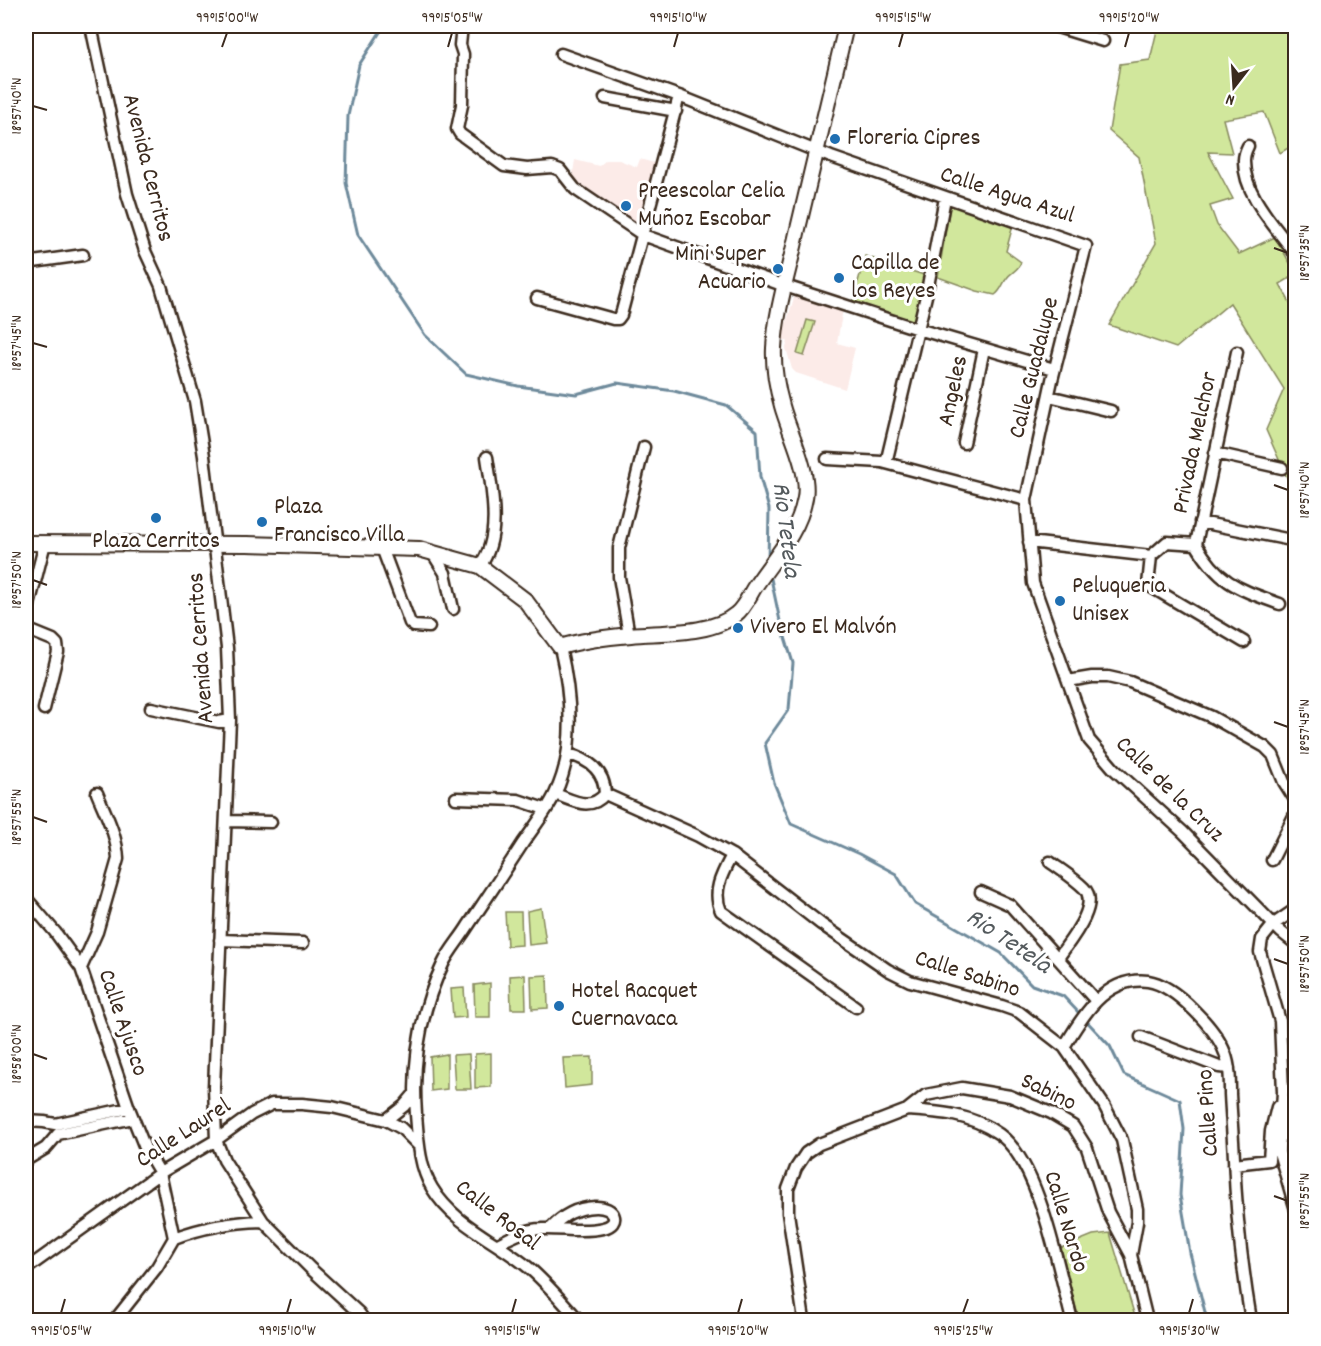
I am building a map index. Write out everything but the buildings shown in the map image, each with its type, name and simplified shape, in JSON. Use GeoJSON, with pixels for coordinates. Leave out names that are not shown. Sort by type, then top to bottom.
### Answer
{"type":"FeatureCollection","features":[{"type":"Feature","properties":{"kind":"street","name":"Avenida Cerritos"},"geometry":{"type":"LineString","coordinates":[[91,26],[127,194],[145,251],[161,286],[195,401],[204,456],[227,648],[230,720],[214,1087],[216,1140]]}},
{"type":"Feature","properties":{"kind":"street"},"geometry":{"type":"LineString","coordinates":[[462,26],[460,45],[463,54],[462,105],[457,129],[460,134],[504,166],[560,170],[575,189],[643,235],[784,286],[1054,369]]}},
{"type":"Feature","properties":{"kind":"street"},"geometry":{"type":"LineString","coordinates":[[26,543],[134,542],[419,549],[480,566],[525,600],[560,648],[576,642],[694,630],[717,624],[736,614],[796,525],[805,500],[806,488],[792,430],[782,408],[775,376],[774,349],[784,286],[846,26]]}},
{"type":"Feature","properties":{"kind":"street"},"geometry":{"type":"LineString","coordinates":[[1061,26],[1103,41]]}},
{"type":"Feature","properties":{"kind":"street","name":"Calle Agua Azul"},"geometry":{"type":"LineString","coordinates":[[561,54],[680,96],[831,157],[1086,246]]}},
{"type":"Feature","properties":{"kind":"street"},"geometry":{"type":"LineString","coordinates":[[537,298],[618,319],[621,315],[680,96]]}},
{"type":"Feature","properties":{"kind":"street"},"geometry":{"type":"LineString","coordinates":[[604,98],[676,111]]}},
{"type":"Feature","properties":{"kind":"street"},"geometry":{"type":"LineString","coordinates":[[1248,146],[1244,160],[1254,197],[1296,255]]}},
{"type":"Feature","properties":{"kind":"street"},"geometry":{"type":"LineString","coordinates":[[886,463],[918,329],[945,198]]}},
{"type":"Feature","properties":{"kind":"street","name":"Calle Guadalupe"},"geometry":{"type":"LineString","coordinates":[[1026,500],[1054,369],[1086,246]]}},
{"type":"Feature","properties":{"kind":"street"},"geometry":{"type":"LineString","coordinates":[[26,263],[83,255]]}},
{"type":"Feature","properties":{"kind":"street","name":"Angeles"},"geometry":{"type":"LineString","coordinates":[[964,443],[984,349]]}},
{"type":"Feature","properties":{"kind":"street","name":"Privada Melchor"},"geometry":{"type":"LineString","coordinates":[[1196,544],[1237,352]]}},
{"type":"Feature","properties":{"kind":"street"},"geometry":{"type":"LineString","coordinates":[[1049,396],[1111,411]]}},
{"type":"Feature","properties":{"kind":"street"},"geometry":{"type":"LineString","coordinates":[[629,635],[619,577],[619,548],[645,447]]}},
{"type":"Feature","properties":{"kind":"street"},"geometry":{"type":"LineString","coordinates":[[1215,453],[1282,468]]}},
{"type":"Feature","properties":{"kind":"street"},"geometry":{"type":"LineString","coordinates":[[480,566],[488,553],[493,528],[487,458]]}},
{"type":"Feature","properties":{"kind":"street"},"geometry":{"type":"LineString","coordinates":[[827,459],[886,463],[1026,500]]}},
{"type":"Feature","properties":{"kind":"street","name":"Calle de la Cruz"},"geometry":{"type":"LineString","coordinates":[[1026,500],[1033,583],[1089,740],[1114,769],[1183,832],[1296,944]]}},
{"type":"Feature","properties":{"kind":"street"},"geometry":{"type":"LineString","coordinates":[[1200,522],[1296,541]]}},
{"type":"Feature","properties":{"kind":"street"},"geometry":{"type":"LineString","coordinates":[[1029,542],[1152,555]]}},
{"type":"Feature","properties":{"kind":"street"},"geometry":{"type":"LineString","coordinates":[[1244,642],[1148,585],[1152,555],[1167,542],[1196,544],[1207,564],[1224,580],[1280,604]]}},
{"type":"Feature","properties":{"kind":"street"},"geometry":{"type":"LineString","coordinates":[[26,617],[45,543]]}},
{"type":"Feature","properties":{"kind":"street"},"geometry":{"type":"LineString","coordinates":[[382,548],[408,620],[414,626],[429,627]]}},
{"type":"Feature","properties":{"kind":"street"},"geometry":{"type":"LineString","coordinates":[[432,552],[444,573],[453,609]]}},
{"type":"Feature","properties":{"kind":"street"},"geometry":{"type":"LineString","coordinates":[[26,629],[53,640],[57,644],[58,652],[44,709]]}},
{"type":"Feature","properties":{"kind":"street","name":"Calle Rosal"},"geometry":{"type":"LineString","coordinates":[[560,648],[570,730],[568,754],[555,794],[444,963],[420,1028],[415,1058],[415,1093],[419,1146],[428,1182],[439,1199],[470,1227],[498,1244],[531,1269],[579,1320]]}},
{"type":"Feature","properties":{"kind":"street"},"geometry":{"type":"LineString","coordinates":[[1068,681],[1108,677],[1130,682],[1212,717],[1265,747],[1273,755],[1284,782],[1296,801]]}},
{"type":"Feature","properties":{"kind":"street"},"geometry":{"type":"LineString","coordinates":[[151,708],[219,722],[230,720]]}},
{"type":"Feature","properties":{"kind":"street"},"geometry":{"type":"LineString","coordinates":[[555,794],[590,804],[596,802],[604,794],[605,786],[597,769],[584,759],[568,754]]}},
{"type":"Feature","properties":{"kind":"street"},"geometry":{"type":"LineString","coordinates":[[81,968],[97,932],[118,859],[112,829],[97,793]]}},
{"type":"Feature","properties":{"kind":"street","name":"Calle Sabino"},"geometry":{"type":"LineString","coordinates":[[604,794],[698,836],[732,855],[821,924],[888,970],[910,981],[1019,1012],[1064,1047],[1104,1105],[1122,1140],[1137,1209],[1131,1255],[1147,1320]]}},
{"type":"Feature","properties":{"kind":"street"},"geometry":{"type":"LineString","coordinates":[[456,798],[518,800],[545,809]]}},
{"type":"Feature","properties":{"kind":"street"},"geometry":{"type":"LineString","coordinates":[[1272,860],[1296,812]]}},
{"type":"Feature","properties":{"kind":"street"},"geometry":{"type":"LineString","coordinates":[[227,821],[272,822]]}},
{"type":"Feature","properties":{"kind":"street"},"geometry":{"type":"LineString","coordinates":[[732,855],[720,878],[717,892],[717,902],[721,912],[856,1007]]}},
{"type":"Feature","properties":{"kind":"street"},"geometry":{"type":"LineString","coordinates":[[1050,862],[1085,889],[1089,897],[1088,908],[1081,923],[1058,958]]}},
{"type":"Feature","properties":{"kind":"street"},"geometry":{"type":"LineString","coordinates":[[981,892],[1010,905],[1058,958],[1094,1003]]}},
{"type":"Feature","properties":{"kind":"street","name":"Calle Ajusco"},"geometry":{"type":"LineString","coordinates":[[26,898],[81,968],[131,1113],[145,1148],[160,1173],[174,1238]]}},
{"type":"Feature","properties":{"kind":"street"},"geometry":{"type":"LineString","coordinates":[[1296,909],[1274,924],[1262,939],[1260,952],[1280,1021],[1283,1092],[1280,1161],[1296,1210]]}},
{"type":"Feature","properties":{"kind":"street"},"geometry":{"type":"LineString","coordinates":[[220,940],[303,944]]}},
{"type":"Feature","properties":{"kind":"street","name":"Calle Pino"},"geometry":{"type":"LineString","coordinates":[[1064,1047],[1078,1022],[1094,1003],[1116,986],[1128,982],[1140,981],[1161,985],[1183,1001],[1214,1032],[1221,1043],[1229,1068],[1234,1164],[1251,1320]]}},
{"type":"Feature","properties":{"kind":"street"},"geometry":{"type":"LineString","coordinates":[[1141,1037],[1229,1068]]}},
{"type":"Feature","properties":{"kind":"street","name":"Sabino"},"geometry":{"type":"LineString","coordinates":[[907,1110],[926,1095],[962,1088],[1010,1096],[1051,1113],[1073,1126],[1087,1148],[1108,1212],[1131,1255]]}},
{"type":"Feature","properties":{"kind":"street"},"geometry":{"type":"LineString","coordinates":[[942,1112],[945,1092]]}},
{"type":"Feature","properties":{"kind":"street"},"geometry":{"type":"LineString","coordinates":[[1234,1164],[1269,1160],[1270,1131],[1283,1092]]}},
{"type":"Feature","properties":{"kind":"street"},"geometry":{"type":"LineString","coordinates":[[386,1120],[404,1106],[415,1093]]}},
{"type":"Feature","properties":{"kind":"street","name":"Calle Laurel"},"geometry":{"type":"LineString","coordinates":[[26,1269],[160,1173],[216,1140],[252,1114],[272,1104],[332,1107],[386,1120],[401,1128],[419,1146]]}},
{"type":"Feature","properties":{"kind":"street"},"geometry":{"type":"LineString","coordinates":[[802,1318],[788,1213],[789,1189],[796,1168],[806,1153],[819,1144],[907,1110]]}},
{"type":"Feature","properties":{"kind":"street","name":"Calle Nardo"},"geometry":{"type":"LineString","coordinates":[[907,1110],[942,1112],[970,1119],[1001,1135],[1019,1156],[1031,1177],[1048,1228],[1072,1320]]}},
{"type":"Feature","properties":{"kind":"street"},"geometry":{"type":"LineString","coordinates":[[26,1121],[44,1122],[56,1129],[131,1113]]}},
{"type":"Feature","properties":{"kind":"street"},"geometry":{"type":"LineString","coordinates":[[1280,1126],[1296,1146]]}},
{"type":"Feature","properties":{"kind":"street"},"geometry":{"type":"LineString","coordinates":[[26,1160],[46,1148],[56,1129]]}},
{"type":"Feature","properties":{"kind":"street"},"geometry":{"type":"LineString","coordinates":[[216,1140],[224,1160],[262,1221],[364,1320]]}},
{"type":"Feature","properties":{"kind":"street"},"geometry":{"type":"LineString","coordinates":[[498,1244],[523,1232],[539,1229],[569,1230],[604,1228],[614,1220],[614,1214],[606,1207],[578,1209],[566,1215],[550,1229]]}},
{"type":"Feature","properties":{"kind":"street"},"geometry":{"type":"LineString","coordinates":[[115,1320],[158,1267],[174,1238],[212,1226],[262,1221]]}},
{"type":"Feature","properties":{"kind":"shaded area","name":"Preescolar Celia Muñoz Escobar"},"geometry":{"type":"Polygon","coordinates":[[[640,159],[664,166],[643,235],[571,185],[575,160],[599,166],[606,160],[619,160],[637,167],[640,159]]]}},
{"type":"Feature","properties":{"kind":"shaded area"},"geometry":{"type":"Polygon","coordinates":[[[795,295],[843,309],[837,343],[855,348],[845,389],[796,373],[792,369],[786,348],[788,341],[781,339],[795,295]]]}},
{"type":"Feature","properties":{"kind":"green space"},"geometry":{"type":"Polygon","coordinates":[[[1158,26],[1295,26],[1295,144],[1280,153],[1264,112],[1223,119],[1232,153],[1208,152],[1233,199],[1210,206],[1217,225],[1239,254],[1275,237],[1295,272],[1295,275],[1280,284],[1295,312],[1295,496],[1266,430],[1284,389],[1230,303],[1176,348],[1109,325],[1156,243],[1139,157],[1109,131],[1120,64],[1150,60],[1158,26]]]}},
{"type":"Feature","properties":{"kind":"green space"},"geometry":{"type":"Polygon","coordinates":[[[951,200],[1009,219],[1012,229],[1006,251],[1021,262],[995,295],[938,277],[951,200]]]}},
{"type":"Feature","properties":{"kind":"green space"},"geometry":{"type":"Polygon","coordinates":[[[865,256],[927,276],[916,324],[852,304],[865,256]]]}},
{"type":"Feature","properties":{"kind":"green space"},"geometry":{"type":"Polygon","coordinates":[[[807,320],[815,322],[804,356],[797,354],[807,320]]]}},
{"type":"Feature","properties":{"kind":"green space"},"geometry":{"type":"Polygon","coordinates":[[[541,908],[546,943],[529,945],[527,911],[541,908]]]}},
{"type":"Feature","properties":{"kind":"green space"},"geometry":{"type":"Polygon","coordinates":[[[505,912],[521,912],[522,945],[507,946],[505,912]]]}},
{"type":"Feature","properties":{"kind":"green space"},"geometry":{"type":"Polygon","coordinates":[[[525,975],[526,1009],[511,1009],[510,976],[525,975]]]}},
{"type":"Feature","properties":{"kind":"green space"},"geometry":{"type":"Polygon","coordinates":[[[547,975],[548,1008],[532,1009],[531,976],[547,975]]]}},
{"type":"Feature","properties":{"kind":"green space"},"geometry":{"type":"Polygon","coordinates":[[[490,983],[490,1017],[475,1017],[474,985],[490,983]]]}},
{"type":"Feature","properties":{"kind":"green space"},"geometry":{"type":"Polygon","coordinates":[[[464,988],[466,1017],[453,1018],[451,989],[464,988]]]}},
{"type":"Feature","properties":{"kind":"green space"},"geometry":{"type":"Polygon","coordinates":[[[491,1053],[491,1087],[475,1088],[475,1054],[491,1053]]]}},
{"type":"Feature","properties":{"kind":"green space"},"geometry":{"type":"Polygon","coordinates":[[[447,1054],[447,1089],[431,1091],[430,1057],[447,1054]]]}},
{"type":"Feature","properties":{"kind":"green space"},"geometry":{"type":"Polygon","coordinates":[[[469,1054],[471,1089],[455,1089],[453,1055],[469,1054]]]}},
{"type":"Feature","properties":{"kind":"green space"},"geometry":{"type":"Polygon","coordinates":[[[592,1057],[592,1085],[565,1088],[563,1058],[592,1057]]]}},
{"type":"Feature","properties":{"kind":"green space"},"geometry":{"type":"Polygon","coordinates":[[[1110,1233],[1136,1320],[1079,1320],[1061,1248],[1093,1235],[1110,1233]]]}},
{"type":"Feature","properties":{"kind":"waterway","name":"Rio Tetela"},"geometry":{"type":"LineString","coordinates":[[384,26],[359,65],[348,116],[346,183],[358,235],[425,335],[466,374],[518,386],[576,394],[617,383],[674,391],[726,405],[757,431],[760,477],[769,509],[768,562]]}},
{"type":"Feature","properties":{"kind":"waterway","name":"Rio Tetela"},"geometry":{"type":"LineString","coordinates":[[770,574],[780,621],[793,663],[789,709],[765,743],[774,783],[791,824],[859,854],[896,874],[915,904],[1001,953],[1032,985],[1063,996],[1110,1046],[1124,1075],[1180,1100],[1184,1129],[1180,1195],[1190,1253],[1207,1320]]}},
{"type":"Feature","properties":{"kind":"place","name":"Floreria Cipres"},"geometry":{"type":"Point","coordinates":[835,139]}},
{"type":"Feature","properties":{"kind":"place","name":"Preescolar Celia Muñoz Escobar"},"geometry":{"type":"Point","coordinates":[626,206]}},
{"type":"Feature","properties":{"kind":"place","name":"Mini Super Acuario"},"geometry":{"type":"Point","coordinates":[778,269]}},
{"type":"Feature","properties":{"kind":"place","name":"Capilla de los Reyes"},"geometry":{"type":"Point","coordinates":[839,278]}},
{"type":"Feature","properties":{"kind":"place","name":"Plaza Cerritos"},"geometry":{"type":"Point","coordinates":[156,518]}},
{"type":"Feature","properties":{"kind":"place","name":"Plaza Francisco Villa"},"geometry":{"type":"Point","coordinates":[262,522]}},
{"type":"Feature","properties":{"kind":"place","name":"Peluqueria Unisex"},"geometry":{"type":"Point","coordinates":[1060,601]}},
{"type":"Feature","properties":{"kind":"place","name":"Vivero El Malvón"},"geometry":{"type":"Point","coordinates":[738,628]}},
{"type":"Feature","properties":{"kind":"place","name":"Hotel Racquet Cuernavaca"},"geometry":{"type":"Point","coordinates":[559,1006]}}]}
